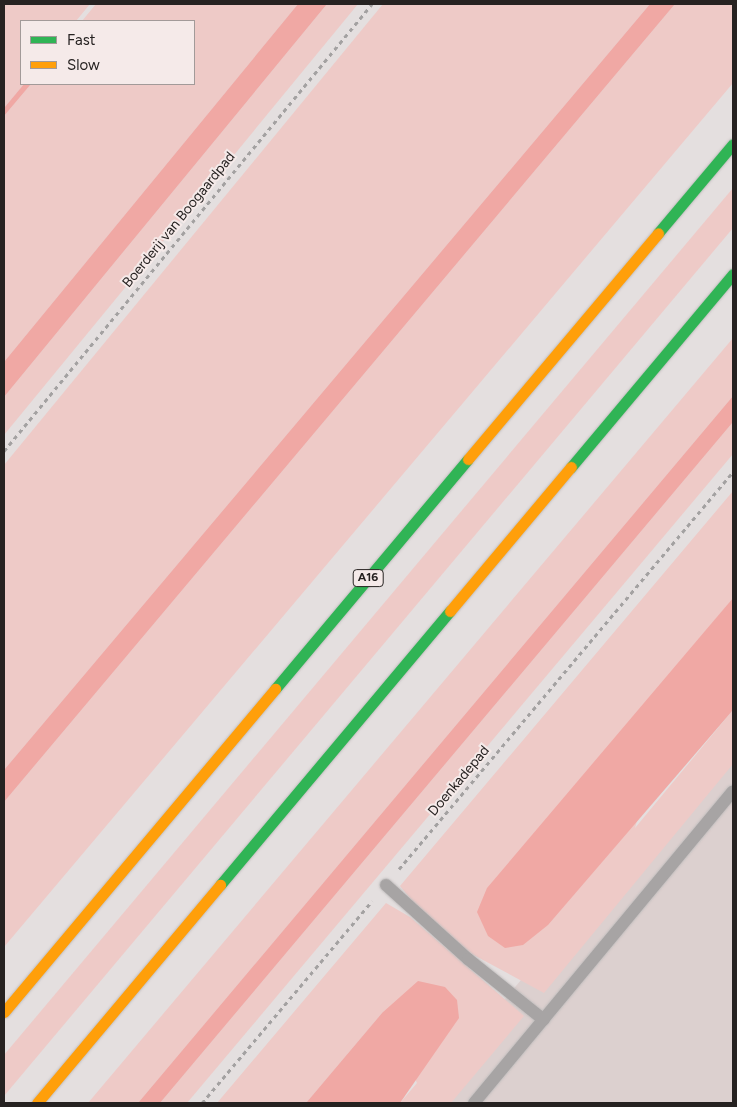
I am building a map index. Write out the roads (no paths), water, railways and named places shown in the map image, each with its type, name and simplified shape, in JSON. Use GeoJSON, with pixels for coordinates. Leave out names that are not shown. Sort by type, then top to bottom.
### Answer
{"type":"FeatureCollection","features":[{"type":"Feature","properties":{"kind":"highway","name":"A16"},"geometry":{"type":"LineString","coordinates":[[4,1012],[733,144]]}},
{"type":"Feature","properties":{"kind":"highway"},"geometry":{"type":"LineString","coordinates":[[37,1103],[733,274]]}},
{"type":"Feature","properties":{"kind":"lane"},"geometry":{"type":"LineString","coordinates":[[474,1103],[733,791]]}},
{"type":"Feature","properties":{"kind":"lane"},"geometry":{"type":"LineString","coordinates":[[386,885],[468,959],[544,1020]]}}]}
